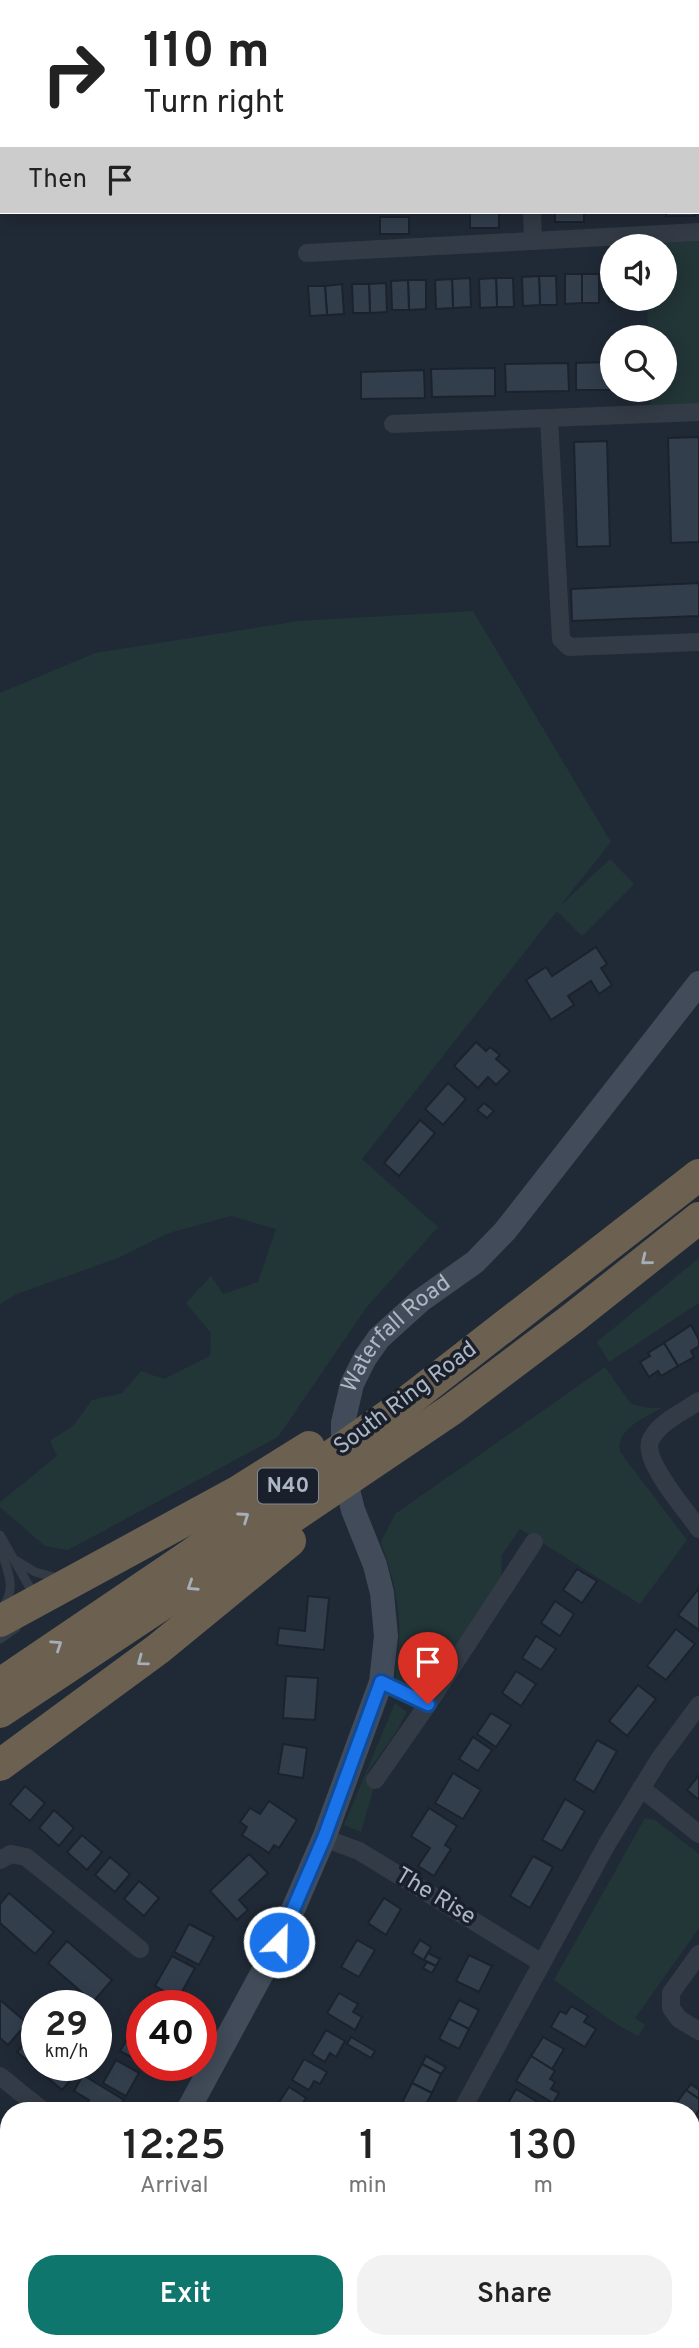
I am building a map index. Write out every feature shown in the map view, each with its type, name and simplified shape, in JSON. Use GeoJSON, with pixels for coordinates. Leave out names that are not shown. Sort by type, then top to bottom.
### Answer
{"type":"FeatureCollection","features":[{"type":"Feature","properties":{"kind":"highway","name":"South Ring Road"},"geometry":{"type":"LineString","coordinates":[[0,1684],[192,1554],[403,1405],[699,1175]]}},
{"type":"Feature","properties":{"kind":"highway","name":"South Ring Road"},"geometry":{"type":"LineString","coordinates":[[0,1712],[451,1410],[573,1318],[699,1217]]}},
{"type":"Feature","properties":{"kind":"highway"},"geometry":{"type":"LineString","coordinates":[[0,1621],[237,1492],[567,1276]]}},
{"type":"Feature","properties":{"kind":"highway"},"geometry":{"type":"LineString","coordinates":[[0,1765],[158,1649],[451,1410]]}},
{"type":"Feature","properties":{"kind":"street"},"geometry":{"type":"LineString","coordinates":[[532,214],[533,241]]}},
{"type":"Feature","properties":{"kind":"street"},"geometry":{"type":"LineString","coordinates":[[307,253],[699,232]]}},
{"type":"Feature","properties":{"kind":"street"},"geometry":{"type":"LineString","coordinates":[[393,424],[699,412]]}},
{"type":"Feature","properties":{"kind":"street"},"geometry":{"type":"LineString","coordinates":[[548,418],[561,639],[564,644],[569,647],[699,642]]}},
{"type":"Feature","properties":{"kind":"street","name":"Waterfall Road"},"geometry":{"type":"LineString","coordinates":[[192,2102],[279,1942],[324,1838],[381,1682],[386,1636],[385,1614],[379,1579],[347,1489],[341,1436],[348,1398],[365,1358],[379,1338],[400,1318],[475,1262],[505,1231],[699,983]]}},
{"type":"Feature","properties":{"kind":"street"},"geometry":{"type":"LineString","coordinates":[[699,1401],[663,1424],[650,1441],[650,1457],[699,1529]]}},
{"type":"Feature","properties":{"kind":"street"},"geometry":{"type":"LineString","coordinates":[[375,1780],[534,1542]]}},
{"type":"Feature","properties":{"kind":"street"},"geometry":{"type":"LineString","coordinates":[[381,1682],[428,1704]]}},
{"type":"Feature","properties":{"kind":"street"},"geometry":{"type":"LineString","coordinates":[[466,2102],[607,1844],[674,1738],[699,1705]]}},
{"type":"Feature","properties":{"kind":"street"},"geometry":{"type":"LineString","coordinates":[[641,1788],[699,1834]]}},
{"type":"Feature","properties":{"kind":"street","name":"The Rise"},"geometry":{"type":"LineString","coordinates":[[324,1838],[359,1851],[542,1963]]}},
{"type":"Feature","properties":{"kind":"street"},"geometry":{"type":"LineString","coordinates":[[0,1860],[11,1854],[26,1857],[140,1949]]}},
{"type":"Feature","properties":{"kind":"street"},"geometry":{"type":"LineString","coordinates":[[699,1954],[671,1993],[671,2008],[679,2019],[699,2031]]}},
{"type":"Feature","properties":{"kind":"street"},"geometry":{"type":"LineString","coordinates":[[0,2076],[32,2102]]}},
{"type":"Feature","properties":{"kind":"lane"},"geometry":{"type":"LineString","coordinates":[[0,1535],[38,1601],[17,1628],[0,1639]]}},
{"type":"Feature","properties":{"kind":"lane"},"geometry":{"type":"LineString","coordinates":[[0,1546],[10,1572],[12,1589],[0,1612]]}},
{"type":"Feature","properties":{"kind":"lane"},"geometry":{"type":"LineString","coordinates":[[16,1560],[35,1572],[54,1578],[78,1579]]}},
{"type":"Feature","properties":{"kind":"shaded area"},"geometry":{"type":"Polygon","coordinates":[[[699,241],[699,404],[651,406],[651,402],[677,402],[677,325],[648,325],[647,311],[677,311],[677,242],[699,241]]]}},
{"type":"Feature","properties":{"kind":"shaded area"},"geometry":{"type":"Polygon","coordinates":[[[473,611],[611,842],[560,906],[610,859],[634,884],[582,936],[557,911],[362,1159],[438,1227],[366,1308],[278,1437],[68,1550],[45,1546],[0,1507],[0,1502],[57,1456],[50,1441],[74,1425],[92,1400],[122,1393],[141,1371],[164,1379],[210,1356],[211,1333],[186,1303],[211,1276],[223,1294],[258,1282],[276,1229],[231,1216],[169,1233],[118,1258],[17,1294],[0,1304],[0,693],[95,653],[299,621],[473,611]]]}},
{"type":"Feature","properties":{"kind":"shaded area"},"geometry":{"type":"Polygon","coordinates":[[[699,1258],[699,1303],[609,1362],[597,1342],[699,1258]]]}},
{"type":"Feature","properties":{"kind":"shaded area"},"geometry":{"type":"Polygon","coordinates":[[[605,1367],[631,1404],[661,1408],[627,1430],[622,1437],[620,1452],[687,1540],[640,1604],[520,1529],[502,1555],[499,1586],[434,1678],[418,1691],[399,1683],[396,1673],[399,1646],[397,1603],[381,1542],[395,1514],[605,1367]]]}},
{"type":"Feature","properties":{"kind":"shaded area"},"geometry":{"type":"Polygon","coordinates":[[[395,1703],[407,1712],[367,1773],[373,1790],[361,1832],[344,1825],[395,1703]]]}},
{"type":"Feature","properties":{"kind":"shaded area"},"geometry":{"type":"Polygon","coordinates":[[[645,1818],[655,1820],[699,1854],[699,1928],[635,2018],[645,2025],[638,2036],[554,1980],[645,1818]]]}},
{"type":"Feature","properties":{"kind":"building"},"geometry":{"type":"Polygon","coordinates":[[[470,214],[499,214],[499,228],[470,228],[470,214]]]}},
{"type":"Feature","properties":{"kind":"building"},"geometry":{"type":"Polygon","coordinates":[[[555,214],[584,214],[584,222],[555,222],[555,214]]]}},
{"type":"Feature","properties":{"kind":"building"},"geometry":{"type":"Polygon","coordinates":[[[666,214],[695,214],[695,216],[666,214]]]}},
{"type":"Feature","properties":{"kind":"building"},"geometry":{"type":"Polygon","coordinates":[[[380,217],[409,217],[409,234],[380,234],[380,217]]]}},
{"type":"Feature","properties":{"kind":"building"},"geometry":{"type":"Polygon","coordinates":[[[565,274],[582,274],[582,303],[565,304],[565,274]]]}},
{"type":"Feature","properties":{"kind":"building"},"geometry":{"type":"Polygon","coordinates":[[[582,274],[599,274],[599,303],[582,303],[582,274]]]}},
{"type":"Feature","properties":{"kind":"building"},"geometry":{"type":"Polygon","coordinates":[[[539,276],[556,276],[557,305],[540,305],[539,276]]]}},
{"type":"Feature","properties":{"kind":"building"},"geometry":{"type":"Polygon","coordinates":[[[539,276],[540,305],[523,306],[522,277],[539,276]]]}},
{"type":"Feature","properties":{"kind":"building"},"geometry":{"type":"Polygon","coordinates":[[[470,278],[471,307],[453,308],[452,279],[470,278]]]}},
{"type":"Feature","properties":{"kind":"building"},"geometry":{"type":"Polygon","coordinates":[[[496,278],[513,278],[514,307],[497,307],[496,278]]]}},
{"type":"Feature","properties":{"kind":"building"},"geometry":{"type":"Polygon","coordinates":[[[496,278],[497,307],[480,308],[479,279],[496,278]]]}},
{"type":"Feature","properties":{"kind":"building"},"geometry":{"type":"Polygon","coordinates":[[[452,279],[453,308],[436,309],[435,280],[452,279]]]}},
{"type":"Feature","properties":{"kind":"building"},"geometry":{"type":"Polygon","coordinates":[[[408,280],[426,280],[426,309],[409,310],[408,280]]]}},
{"type":"Feature","properties":{"kind":"building"},"geometry":{"type":"Polygon","coordinates":[[[408,280],[409,310],[392,310],[391,281],[408,280]]]}},
{"type":"Feature","properties":{"kind":"building"},"geometry":{"type":"Polygon","coordinates":[[[386,283],[387,312],[370,313],[369,284],[386,283]]]}},
{"type":"Feature","properties":{"kind":"building"},"geometry":{"type":"Polygon","coordinates":[[[342,284],[344,314],[327,315],[325,286],[342,284]]]}},
{"type":"Feature","properties":{"kind":"building"},"geometry":{"type":"Polygon","coordinates":[[[352,284],[369,284],[370,313],[353,313],[352,284]]]}},
{"type":"Feature","properties":{"kind":"building"},"geometry":{"type":"Polygon","coordinates":[[[308,286],[325,286],[327,315],[310,316],[308,286]]]}},
{"type":"Feature","properties":{"kind":"building"},"geometry":{"type":"Polygon","coordinates":[[[600,362],[600,390],[576,390],[576,363],[600,362]]]}},
{"type":"Feature","properties":{"kind":"building"},"geometry":{"type":"Polygon","coordinates":[[[568,363],[569,391],[506,392],[505,364],[568,363]]]}},
{"type":"Feature","properties":{"kind":"building"},"geometry":{"type":"Polygon","coordinates":[[[495,368],[495,396],[432,397],[431,369],[495,368]]]}},
{"type":"Feature","properties":{"kind":"building"},"geometry":{"type":"Polygon","coordinates":[[[424,370],[425,398],[361,399],[361,372],[424,370]]]}},
{"type":"Feature","properties":{"kind":"building"},"geometry":{"type":"Polygon","coordinates":[[[699,437],[699,542],[671,543],[668,438],[699,437]]]}},
{"type":"Feature","properties":{"kind":"building"},"geometry":{"type":"Polygon","coordinates":[[[607,441],[610,546],[577,547],[574,442],[607,441]]]}},
{"type":"Feature","properties":{"kind":"building"},"geometry":{"type":"Polygon","coordinates":[[[699,583],[699,616],[572,621],[571,589],[699,583]]]}},
{"type":"Feature","properties":{"kind":"building"},"geometry":{"type":"Polygon","coordinates":[[[596,947],[607,964],[601,968],[612,985],[599,994],[591,981],[568,996],[574,1005],[551,1020],[526,980],[546,967],[552,976],[596,947]]]}},
{"type":"Feature","properties":{"kind":"building"},"geometry":{"type":"Polygon","coordinates":[[[476,1042],[486,1051],[490,1047],[500,1055],[496,1059],[510,1071],[496,1085],[488,1077],[478,1088],[454,1066],[476,1042]]]}},
{"type":"Feature","properties":{"kind":"building"},"geometry":{"type":"Polygon","coordinates":[[[448,1083],[466,1099],[443,1125],[425,1109],[448,1083]]]}},
{"type":"Feature","properties":{"kind":"building"},"geometry":{"type":"Polygon","coordinates":[[[484,1103],[494,1111],[487,1118],[477,1110],[484,1103]]]}},
{"type":"Feature","properties":{"kind":"building"},"geometry":{"type":"Polygon","coordinates":[[[420,1120],[435,1133],[399,1176],[384,1163],[420,1120]]]}},
{"type":"Feature","properties":{"kind":"building"},"geometry":{"type":"Polygon","coordinates":[[[691,1325],[699,1340],[699,1346],[691,1351],[694,1357],[678,1366],[664,1343],[691,1325]]]}},
{"type":"Feature","properties":{"kind":"building"},"geometry":{"type":"Polygon","coordinates":[[[664,1343],[678,1366],[661,1376],[658,1371],[649,1377],[640,1362],[664,1343]]]}},
{"type":"Feature","properties":{"kind":"building"},"geometry":{"type":"Polygon","coordinates":[[[577,1569],[597,1581],[582,1603],[563,1590],[577,1569]]]}},
{"type":"Feature","properties":{"kind":"building"},"geometry":{"type":"Polygon","coordinates":[[[699,1588],[699,1630],[678,1615],[699,1588]]]}},
{"type":"Feature","properties":{"kind":"building"},"geometry":{"type":"Polygon","coordinates":[[[308,1596],[329,1598],[324,1650],[277,1645],[279,1628],[305,1631],[308,1596]]]}},
{"type":"Feature","properties":{"kind":"building"},"geometry":{"type":"Polygon","coordinates":[[[555,1601],[574,1614],[560,1636],[541,1623],[555,1601]]]}},
{"type":"Feature","properties":{"kind":"building"},"geometry":{"type":"Polygon","coordinates":[[[676,1629],[695,1644],[666,1680],[647,1666],[676,1629]]]}},
{"type":"Feature","properties":{"kind":"building"},"geometry":{"type":"Polygon","coordinates":[[[536,1636],[556,1649],[541,1670],[522,1658],[536,1636]]]}},
{"type":"Feature","properties":{"kind":"building"},"geometry":{"type":"Polygon","coordinates":[[[516,1671],[536,1684],[521,1706],[502,1693],[516,1671]]]}},
{"type":"Feature","properties":{"kind":"building"},"geometry":{"type":"Polygon","coordinates":[[[286,1676],[318,1678],[315,1720],[283,1718],[286,1676]]]}},
{"type":"Feature","properties":{"kind":"building"},"geometry":{"type":"Polygon","coordinates":[[[638,1685],[656,1699],[627,1736],[609,1721],[638,1685]]]}},
{"type":"Feature","properties":{"kind":"building"},"geometry":{"type":"Polygon","coordinates":[[[491,1713],[511,1725],[496,1747],[477,1734],[491,1713]]]}},
{"type":"Feature","properties":{"kind":"building"},"geometry":{"type":"Polygon","coordinates":[[[473,1737],[492,1750],[478,1771],[459,1759],[473,1737]]]}},
{"type":"Feature","properties":{"kind":"building"},"geometry":{"type":"Polygon","coordinates":[[[597,1740],[617,1751],[594,1792],[574,1780],[597,1740]]]}},
{"type":"Feature","properties":{"kind":"building"},"geometry":{"type":"Polygon","coordinates":[[[283,1744],[307,1748],[303,1778],[278,1774],[283,1744]]]}},
{"type":"Feature","properties":{"kind":"building"},"geometry":{"type":"Polygon","coordinates":[[[453,1773],[481,1790],[463,1819],[435,1803],[453,1773]]]}},
{"type":"Feature","properties":{"kind":"building"},"geometry":{"type":"Polygon","coordinates":[[[699,1775],[699,1800],[687,1790],[699,1775]]]}},
{"type":"Feature","properties":{"kind":"building"},"geometry":{"type":"Polygon","coordinates":[[[25,1786],[45,1803],[30,1821],[10,1804],[25,1786]]]}},
{"type":"Feature","properties":{"kind":"building"},"geometry":{"type":"Polygon","coordinates":[[[565,1799],[585,1811],[562,1851],[542,1840],[565,1799]]]}},
{"type":"Feature","properties":{"kind":"building"},"geometry":{"type":"Polygon","coordinates":[[[269,1801],[297,1820],[279,1848],[274,1845],[269,1853],[242,1835],[247,1827],[240,1822],[250,1808],[260,1814],[269,1801]]]}},
{"type":"Feature","properties":{"kind":"building"},"geometry":{"type":"Polygon","coordinates":[[[429,1808],[457,1826],[445,1845],[451,1849],[434,1876],[418,1866],[430,1848],[411,1836],[429,1808]]]}},
{"type":"Feature","properties":{"kind":"building"},"geometry":{"type":"Polygon","coordinates":[[[54,1810],[74,1828],[59,1846],[39,1828],[54,1810]]]}},
{"type":"Feature","properties":{"kind":"building"},"geometry":{"type":"Polygon","coordinates":[[[82,1835],[102,1852],[87,1870],[67,1852],[82,1835]]]}},
{"type":"Feature","properties":{"kind":"building"},"geometry":{"type":"Polygon","coordinates":[[[249,1854],[268,1873],[239,1900],[248,1910],[237,1920],[210,1891],[249,1854]]]}},
{"type":"Feature","properties":{"kind":"building"},"geometry":{"type":"Polygon","coordinates":[[[533,1856],[553,1867],[530,1908],[510,1896],[533,1856]]]}},
{"type":"Feature","properties":{"kind":"building"},"geometry":{"type":"Polygon","coordinates":[[[110,1857],[130,1874],[115,1892],[95,1875],[110,1857]]]}},
{"type":"Feature","properties":{"kind":"building"},"geometry":{"type":"Polygon","coordinates":[[[139,1881],[159,1898],[144,1916],[124,1899],[139,1881]]]}},
{"type":"Feature","properties":{"kind":"building"},"geometry":{"type":"Polygon","coordinates":[[[9,1893],[54,1932],[35,1954],[0,1923],[0,1904],[9,1893]]]}},
{"type":"Feature","properties":{"kind":"building"},"geometry":{"type":"Polygon","coordinates":[[[384,1898],[401,1909],[386,1935],[368,1923],[384,1898]]]}},
{"type":"Feature","properties":{"kind":"building"},"geometry":{"type":"Polygon","coordinates":[[[189,1924],[214,1937],[199,1965],[174,1952],[189,1924]]]}},
{"type":"Feature","properties":{"kind":"building"},"geometry":{"type":"Polygon","coordinates":[[[357,1940],[375,1950],[359,1977],[341,1967],[357,1940]]]}},
{"type":"Feature","properties":{"kind":"building"},"geometry":{"type":"Polygon","coordinates":[[[420,1940],[431,1947],[424,1960],[412,1953],[420,1940]]]}},
{"type":"Feature","properties":{"kind":"building"},"geometry":{"type":"Polygon","coordinates":[[[67,1941],[112,1980],[103,1990],[79,1990],[48,1963],[67,1941]]]}},
{"type":"Feature","properties":{"kind":"building"},"geometry":{"type":"Polygon","coordinates":[[[428,1953],[440,1959],[436,1966],[424,1960],[428,1953]]]}},
{"type":"Feature","properties":{"kind":"building"},"geometry":{"type":"Polygon","coordinates":[[[469,1955],[492,1966],[479,1992],[456,1981],[469,1955]]]}},
{"type":"Feature","properties":{"kind":"building"},"geometry":{"type":"Polygon","coordinates":[[[172,1956],[195,1968],[183,1990],[162,1990],[155,1986],[172,1956]]]}},
{"type":"Feature","properties":{"kind":"building"},"geometry":{"type":"Polygon","coordinates":[[[427,1962],[436,1966],[432,1973],[423,1968],[427,1962]]]}},
{"type":"Feature","properties":{"kind":"building"},"geometry":{"type":"Polygon","coordinates":[[[339,1993],[358,2004],[353,2012],[362,2017],[355,2030],[327,2013],[339,1993]]]}},
{"type":"Feature","properties":{"kind":"building"},"geometry":{"type":"Polygon","coordinates":[[[0,2000],[21,2018],[21,2030],[8,2045],[0,2038],[0,2000]]]}},
{"type":"Feature","properties":{"kind":"building"},"geometry":{"type":"Polygon","coordinates":[[[459,2000],[479,2010],[469,2029],[449,2019],[459,2000]]]}},
{"type":"Feature","properties":{"kind":"building"},"geometry":{"type":"Polygon","coordinates":[[[571,2006],[588,2016],[584,2022],[596,2029],[585,2047],[551,2027],[560,2011],[566,2014],[571,2006]]]}},
{"type":"Feature","properties":{"kind":"building"},"geometry":{"type":"Polygon","coordinates":[[[449,2019],[469,2029],[459,2049],[439,2039],[449,2019]]]}},
{"type":"Feature","properties":{"kind":"building"},"geometry":{"type":"Polygon","coordinates":[[[326,2030],[345,2041],[336,2057],[330,2053],[325,2062],[312,2054],[326,2030]]]}},
{"type":"Feature","properties":{"kind":"building"},"geometry":{"type":"Polygon","coordinates":[[[351,2037],[375,2051],[371,2058],[347,2044],[351,2037]]]}},
{"type":"Feature","properties":{"kind":"building"},"geometry":{"type":"Polygon","coordinates":[[[543,2037],[564,2049],[552,2069],[531,2056],[543,2037]]]}},
{"type":"Feature","properties":{"kind":"building"},"geometry":{"type":"Polygon","coordinates":[[[126,2041],[126,2054],[120,2051],[126,2041]]]}},
{"type":"Feature","properties":{"kind":"building"},"geometry":{"type":"Polygon","coordinates":[[[426,2056],[446,2067],[441,2074],[422,2064],[426,2056]]]}},
{"type":"Feature","properties":{"kind":"building"},"geometry":{"type":"Polygon","coordinates":[[[531,2056],[555,2071],[550,2079],[555,2082],[551,2089],[559,2093],[551,2102],[516,2081],[531,2056]]]}},
{"type":"Feature","properties":{"kind":"building"},"geometry":{"type":"Polygon","coordinates":[[[304,2059],[327,2072],[320,2084],[314,2081],[309,2090],[292,2080],[304,2059]]]}},
{"type":"Feature","properties":{"kind":"building"},"geometry":{"type":"Polygon","coordinates":[[[116,2060],[126,2066],[126,2081],[134,2081],[126,2096],[103,2083],[112,2081],[112,2067],[116,2060]]]}},
{"type":"Feature","properties":{"kind":"building"},"geometry":{"type":"Polygon","coordinates":[[[422,2064],[441,2074],[432,2093],[412,2083],[422,2064]]]}},
{"type":"Feature","properties":{"kind":"building"},"geometry":{"type":"Polygon","coordinates":[[[51,2081],[70,2081],[62,2090],[51,2081]]]}},
{"type":"Feature","properties":{"kind":"building"},"geometry":{"type":"Polygon","coordinates":[[[80,2081],[93,2081],[124,2100],[88,2102],[89,2100],[74,2091],[80,2081]]]}},
{"type":"Feature","properties":{"kind":"building"},"geometry":{"type":"Polygon","coordinates":[[[412,2083],[432,2093],[427,2102],[402,2102],[412,2083]]]}},
{"type":"Feature","properties":{"kind":"building"},"geometry":{"type":"Polygon","coordinates":[[[691,2084],[699,2090],[699,2099],[686,2090],[691,2084]]]}},
{"type":"Feature","properties":{"kind":"building"},"geometry":{"type":"Polygon","coordinates":[[[289,2087],[306,2098],[304,2102],[279,2102],[289,2087]]]}},
{"type":"Feature","properties":{"kind":"building"},"geometry":{"type":"Polygon","coordinates":[[[516,2089],[536,2101],[535,2102],[509,2102],[516,2089]]]}},
{"type":"Feature","properties":{"kind":"building"},"geometry":{"type":"Polygon","coordinates":[[[686,2090],[699,2099],[699,2102],[677,2102],[686,2090]]]}},
{"type":"Feature","properties":{"kind":"route"},"geometry":{"type":"LineString","coordinates":[[279,1942],[324,1838],[381,1682],[428,1704]]}}]}
